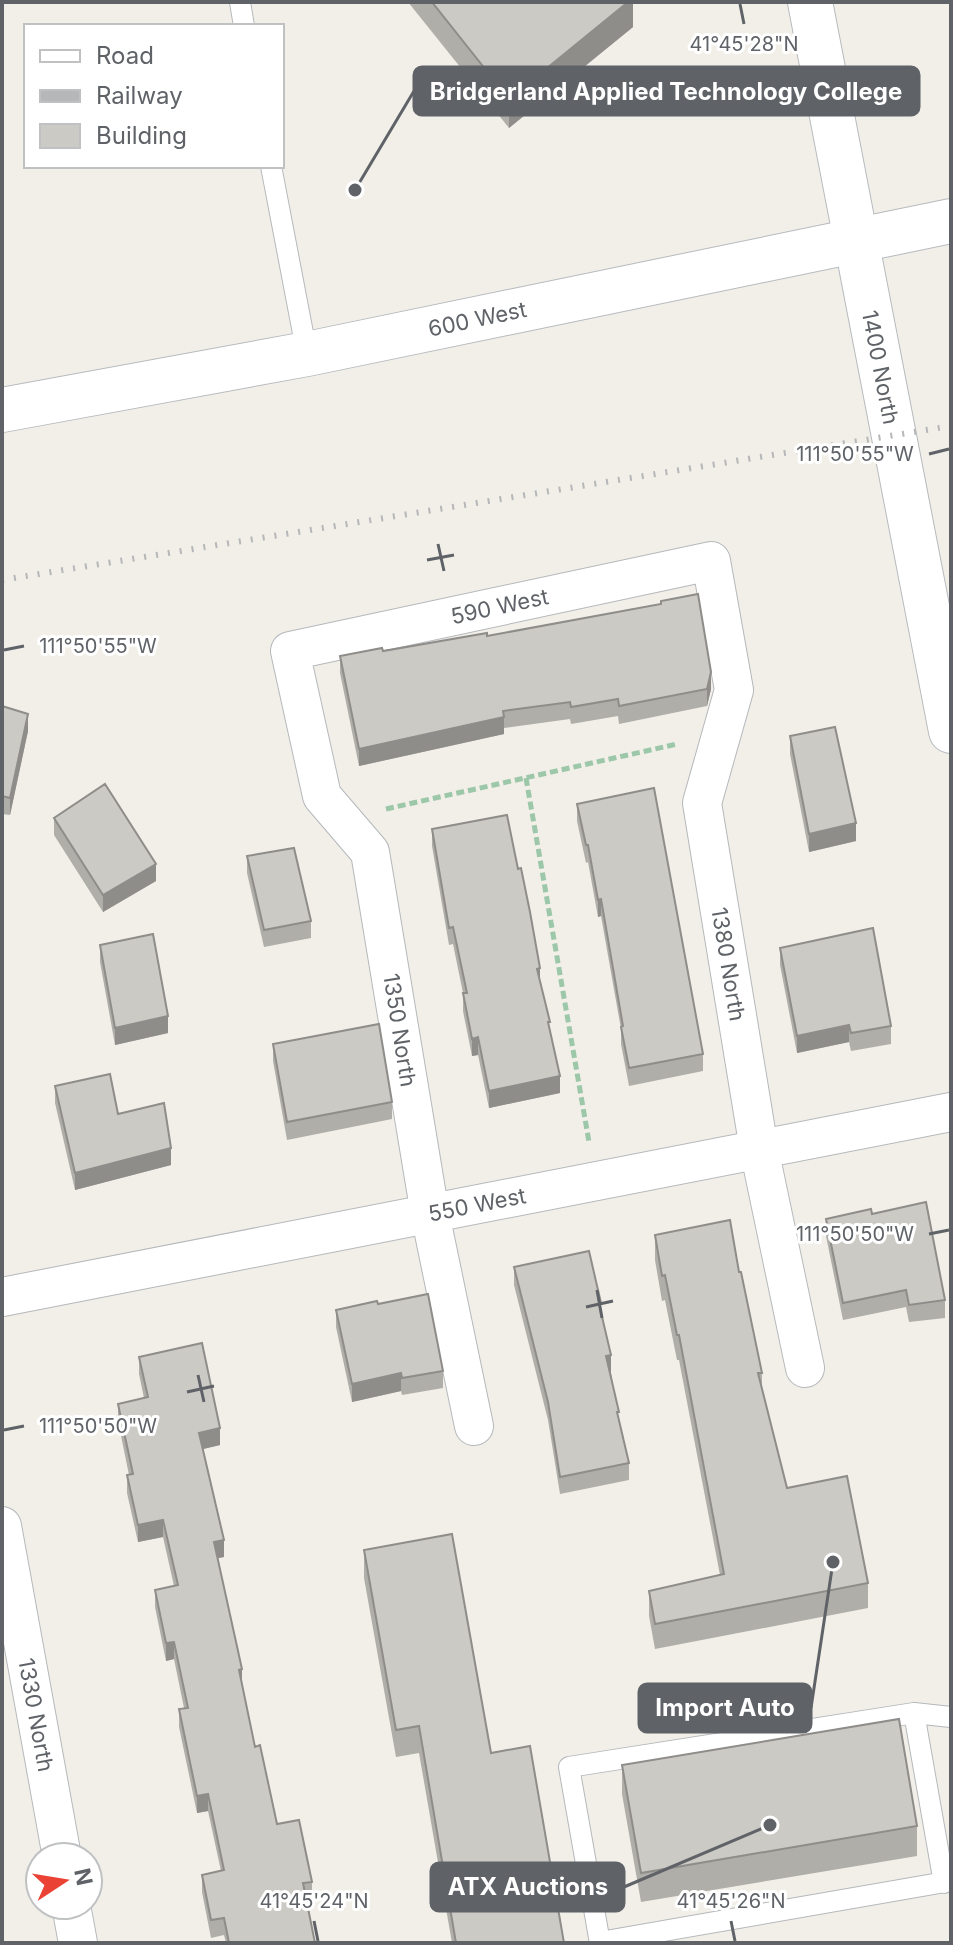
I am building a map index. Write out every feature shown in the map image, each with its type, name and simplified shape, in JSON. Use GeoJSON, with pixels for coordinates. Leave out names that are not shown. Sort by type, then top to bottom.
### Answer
{"type":"FeatureCollection","features":[{"type":"Feature","properties":{"kind":"main road","name":"1400 North"},"geometry":{"type":"LineString","coordinates":[[810,2],[951,731]]}},
{"type":"Feature","properties":{"kind":"main road","name":"600 West"},"geometry":{"type":"LineString","coordinates":[[2,410],[307,354],[951,221]]}},
{"type":"Feature","properties":{"kind":"street","name":"590 West"},"geometry":{"type":"LineString","coordinates":[[290,651],[711,561]]}},
{"type":"Feature","properties":{"kind":"street","name":"1380 North"},"geometry":{"type":"LineString","coordinates":[[711,561],[734,690],[702,803],[759,1149],[805,1368]]}},
{"type":"Feature","properties":{"kind":"street","name":"1350 North"},"geometry":{"type":"LineString","coordinates":[[290,651],[322,796],[370,852],[430,1214],[474,1426]]}},
{"type":"Feature","properties":{"kind":"street","name":"550 West"},"geometry":{"type":"LineString","coordinates":[[2,1297],[951,1112]]}},
{"type":"Feature","properties":{"kind":"street","name":"1330 North"},"geometry":{"type":"LineString","coordinates":[[2,1526],[59,1841]]}},
{"type":"Feature","properties":{"kind":"street"},"geometry":{"type":"LineString","coordinates":[[74,1921],[78,1943]]}},
{"type":"Feature","properties":{"kind":"lane"},"geometry":{"type":"LineString","coordinates":[[240,2],[244,24]]}},
{"type":"Feature","properties":{"kind":"lane"},"geometry":{"type":"LineString","coordinates":[[271,168],[307,354]]}},
{"type":"Feature","properties":{"kind":"lane"},"geometry":{"type":"LineString","coordinates":[[914,1713],[948,1882],[600,1943],[569,1767],[914,1713],[951,1717]]}},
{"type":"Feature","properties":{"kind":"path"},"geometry":{"type":"LineString","coordinates":[[380,810],[683,743]]}},
{"type":"Feature","properties":{"kind":"path"},"geometry":{"type":"LineString","coordinates":[[526,778],[589,1142]]}},
{"type":"Feature","properties":{"kind":"building"},"geometry":{"type":"Polygon","coordinates":[[[432,2],[628,2],[509,99],[432,2]]]}},
{"type":"Feature","properties":{"kind":"building"},"geometry":{"type":"Polygon","coordinates":[[[698,594],[711,672],[707,689],[619,706],[618,699],[571,707],[570,702],[503,711],[504,717],[359,749],[340,656],[487,633],[487,636],[661,604],[661,601],[698,594]]]}},
{"type":"Feature","properties":{"kind":"building"},"geometry":{"type":"Polygon","coordinates":[[[2,706],[28,714],[10,798],[2,796],[2,706]]]}},
{"type":"Feature","properties":{"kind":"building"},"geometry":{"type":"Polygon","coordinates":[[[835,727],[856,823],[809,834],[790,736],[835,727]]]}},
{"type":"Feature","properties":{"kind":"building"},"geometry":{"type":"Polygon","coordinates":[[[105,784],[156,864],[103,895],[54,818],[105,784]]]}},
{"type":"Feature","properties":{"kind":"building"},"geometry":{"type":"Polygon","coordinates":[[[654,788],[703,1054],[629,1068],[601,899],[598,900],[577,804],[654,788]]]}},
{"type":"Feature","properties":{"kind":"building"},"geometry":{"type":"Polygon","coordinates":[[[507,815],[530,912],[540,968],[537,969],[560,1076],[489,1091],[478,1037],[472,1039],[463,993],[467,993],[453,927],[449,928],[432,829],[507,815]]]}},
{"type":"Feature","properties":{"kind":"building"},"geometry":{"type":"Polygon","coordinates":[[[294,848],[311,921],[264,930],[247,856],[294,848]]]}},
{"type":"Feature","properties":{"kind":"building"},"geometry":{"type":"Polygon","coordinates":[[[873,928],[891,1026],[851,1033],[849,1025],[797,1036],[780,948],[873,928]]]}},
{"type":"Feature","properties":{"kind":"building"},"geometry":{"type":"Polygon","coordinates":[[[153,934],[168,1016],[115,1028],[100,945],[153,934]]]}},
{"type":"Feature","properties":{"kind":"building"},"geometry":{"type":"Polygon","coordinates":[[[379,1024],[392,1102],[287,1122],[273,1044],[379,1024]]]}},
{"type":"Feature","properties":{"kind":"building"},"geometry":{"type":"Polygon","coordinates":[[[110,1074],[118,1114],[164,1103],[171,1148],[75,1173],[55,1086],[110,1074]]]}},
{"type":"Feature","properties":{"kind":"building"},"geometry":{"type":"Polygon","coordinates":[[[926,1202],[945,1300],[909,1305],[906,1290],[843,1303],[826,1219],[871,1209],[872,1214],[926,1202]]]}},
{"type":"Feature","properties":{"kind":"building"},"geometry":{"type":"Polygon","coordinates":[[[730,1220],[762,1373],[758,1373],[787,1488],[847,1476],[868,1583],[655,1624],[649,1591],[724,1574],[679,1335],[665,1275],[662,1276],[655,1235],[730,1220]]]}},
{"type":"Feature","properties":{"kind":"building"},"geometry":{"type":"Polygon","coordinates":[[[589,1251],[611,1355],[606,1356],[629,1463],[560,1477],[548,1402],[514,1267],[589,1251]]]}},
{"type":"Feature","properties":{"kind":"building"},"geometry":{"type":"Polygon","coordinates":[[[428,1294],[443,1371],[402,1378],[401,1373],[352,1384],[336,1310],[428,1294]]]}},
{"type":"Feature","properties":{"kind":"building"},"geometry":{"type":"Polygon","coordinates":[[[202,1343],[220,1428],[199,1433],[224,1540],[214,1542],[242,1669],[239,1670],[255,1747],[260,1745],[277,1824],[299,1820],[312,1882],[303,1883],[315,1943],[229,1943],[224,1918],[211,1920],[202,1875],[224,1870],[208,1794],[197,1796],[179,1709],[188,1708],[174,1642],[166,1643],[155,1590],[178,1585],[163,1520],[138,1525],[127,1475],[133,1474],[118,1404],[148,1397],[139,1357],[202,1343]]]}},
{"type":"Feature","properties":{"kind":"building"},"geometry":{"type":"Polygon","coordinates":[[[452,1534],[491,1753],[530,1746],[564,1943],[456,1943],[419,1726],[396,1730],[364,1550],[452,1534]]]}},
{"type":"Feature","properties":{"kind":"building"},"geometry":{"type":"Polygon","coordinates":[[[899,1719],[917,1826],[641,1873],[622,1765],[899,1719]]]}},
{"type":"Feature","properties":{"kind":"railway"},"geometry":{"type":"LineString","coordinates":[[2,580],[951,426]]}},
{"type":"Feature","properties":{"kind":"place","name":"Bridgerland Applied Technology College"},"geometry":{"type":"Point","coordinates":[355,190]}},
{"type":"Feature","properties":{"kind":"place","name":"Import Auto"},"geometry":{"type":"Point","coordinates":[833,1562]}},
{"type":"Feature","properties":{"kind":"place","name":"ATX Auctions"},"geometry":{"type":"Point","coordinates":[770,1825]}}]}
